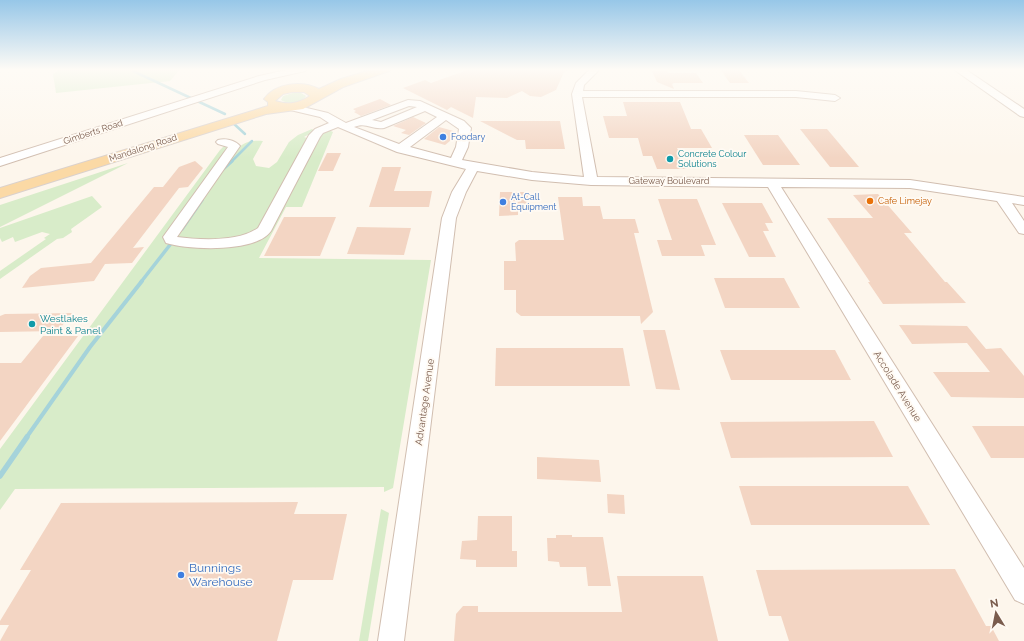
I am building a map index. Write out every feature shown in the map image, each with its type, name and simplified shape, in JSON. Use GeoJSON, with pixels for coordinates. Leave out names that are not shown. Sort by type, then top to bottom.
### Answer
{"type":"FeatureCollection","features":[{"type":"Feature","properties":{"kind":"main road","name":"Mandalong Road"},"geometry":{"type":"LineString","coordinates":[[0,189],[250,110],[268,99]]}},
{"type":"Feature","properties":{"kind":"main road"},"geometry":{"type":"LineString","coordinates":[[270,99],[270,102],[274,105],[288,107]]}},
{"type":"Feature","properties":{"kind":"main road","name":"Mandalong Road"},"geometry":{"type":"LineString","coordinates":[[0,193],[264,110],[304,104],[314,99]]}},
{"type":"Feature","properties":{"kind":"street","name":"Gimberts Road"},"geometry":{"type":"LineString","coordinates":[[0,162],[205,99]]}},
{"type":"Feature","properties":{"kind":"street","name":"Gateway Boulevard"},"geometry":{"type":"LineString","coordinates":[[314,99],[324,115]]}},
{"type":"Feature","properties":{"kind":"street"},"geometry":{"type":"LineString","coordinates":[[578,99],[591,181]]}},
{"type":"Feature","properties":{"kind":"street"},"geometry":{"type":"LineString","coordinates":[[1002,99],[1024,114]]}},
{"type":"Feature","properties":{"kind":"street"},"geometry":{"type":"LineString","coordinates":[[222,142],[232,144],[234,146],[170,237],[171,240],[178,242],[237,242],[248,241],[260,236],[315,135],[319,131],[361,120],[408,103],[416,103],[431,120]]}},
{"type":"Feature","properties":{"kind":"street","name":"Gateway Boulevard"},"geometry":{"type":"LineString","coordinates":[[288,107],[324,115],[341,125],[401,149],[473,167],[532,176],[591,181],[910,184],[1024,201]]}},
{"type":"Feature","properties":{"kind":"street"},"geometry":{"type":"LineString","coordinates":[[403,127],[419,118],[460,123],[465,128],[462,149],[459,157],[454,163]]}},
{"type":"Feature","properties":{"kind":"street"},"geometry":{"type":"LineString","coordinates":[[370,137],[431,120]]}},
{"type":"Feature","properties":{"kind":"street"},"geometry":{"type":"LineString","coordinates":[[401,149],[431,120]]}},
{"type":"Feature","properties":{"kind":"street","name":"Advantage Avenue"},"geometry":{"type":"LineString","coordinates":[[391,641],[449,218],[459,192],[473,167]]}},
{"type":"Feature","properties":{"kind":"street","name":"Accolade Avenue"},"geometry":{"type":"LineString","coordinates":[[772,182],[1024,591]]}},
{"type":"Feature","properties":{"kind":"street"},"geometry":{"type":"LineString","coordinates":[[1002,198],[1012,216],[1024,230]]}},
{"type":"Feature","properties":{"kind":"green space"},"geometry":{"type":"Polygon","coordinates":[[[304,99],[294,103],[287,103],[281,100],[304,99]]]}},
{"type":"Feature","properties":{"kind":"green space"},"geometry":{"type":"Polygon","coordinates":[[[312,129],[315,131],[304,137],[315,141],[319,133],[327,129],[333,132],[302,207],[286,207],[259,258],[431,260],[393,488],[384,492],[384,487],[15,489],[0,510],[0,449],[220,150],[225,145],[237,150],[239,147],[248,142],[263,141],[253,159],[256,166],[269,168],[277,162],[289,142],[298,135],[312,129]]]}},
{"type":"Feature","properties":{"kind":"green space"},"geometry":{"type":"Polygon","coordinates":[[[128,163],[0,227],[0,205],[128,163]]]}},
{"type":"Feature","properties":{"kind":"green space"},"geometry":{"type":"Polygon","coordinates":[[[92,196],[102,207],[71,229],[72,232],[63,238],[57,239],[0,279],[0,271],[46,239],[44,238],[50,234],[42,232],[15,242],[13,237],[2,242],[0,238],[0,228],[92,196]]]}},
{"type":"Feature","properties":{"kind":"green space"},"geometry":{"type":"Polygon","coordinates":[[[381,509],[389,513],[368,641],[359,641],[381,509]]]}},
{"type":"Feature","properties":{"kind":"building"},"geometry":{"type":"Polygon","coordinates":[[[380,99],[391,105],[361,116],[354,112],[356,111],[353,109],[380,99]]]}},
{"type":"Feature","properties":{"kind":"building"},"geometry":{"type":"Polygon","coordinates":[[[425,99],[476,99],[473,118],[451,107],[447,110],[425,99]]]}},
{"type":"Feature","properties":{"kind":"building"},"geometry":{"type":"Polygon","coordinates":[[[623,102],[680,102],[691,129],[701,129],[712,148],[677,148],[687,169],[657,169],[652,156],[643,156],[638,138],[609,138],[603,116],[627,116],[623,102]]]}},
{"type":"Feature","properties":{"kind":"building"},"geometry":{"type":"Polygon","coordinates":[[[413,117],[426,123],[409,135],[401,133],[406,130],[393,126],[413,117]]]}},
{"type":"Feature","properties":{"kind":"building"},"geometry":{"type":"Polygon","coordinates":[[[480,121],[560,121],[565,149],[526,149],[525,140],[517,140],[480,121]]]}},
{"type":"Feature","properties":{"kind":"building","name":"Foodary"},"geometry":{"type":"Polygon","coordinates":[[[439,127],[457,132],[456,136],[445,145],[424,139],[439,127]]]}},
{"type":"Feature","properties":{"kind":"building"},"geometry":{"type":"Polygon","coordinates":[[[800,129],[827,129],[859,167],[830,167],[800,129]]]}},
{"type":"Feature","properties":{"kind":"building"},"geometry":{"type":"Polygon","coordinates":[[[744,135],[778,135],[800,165],[763,165],[744,135]]]}},
{"type":"Feature","properties":{"kind":"building"},"geometry":{"type":"Polygon","coordinates":[[[327,153],[341,153],[333,171],[318,171],[327,153]]]}},
{"type":"Feature","properties":{"kind":"building"},"geometry":{"type":"Polygon","coordinates":[[[195,161],[203,168],[188,187],[179,188],[133,248],[144,247],[132,263],[105,264],[94,281],[22,288],[30,276],[41,268],[91,263],[154,187],[163,187],[179,167],[195,161]]]}},
{"type":"Feature","properties":{"kind":"building"},"geometry":{"type":"Polygon","coordinates":[[[382,167],[401,167],[394,191],[432,191],[429,207],[369,207],[382,167]]]}},
{"type":"Feature","properties":{"kind":"building"},"geometry":{"type":"Polygon","coordinates":[[[500,192],[529,192],[528,210],[518,210],[518,215],[499,216],[500,192]]]}},
{"type":"Feature","properties":{"kind":"building"},"geometry":{"type":"Polygon","coordinates":[[[878,194],[912,233],[904,233],[945,282],[947,282],[966,303],[883,304],[827,218],[873,218],[853,195],[878,194]]]}},
{"type":"Feature","properties":{"kind":"building"},"geometry":{"type":"Polygon","coordinates":[[[558,197],[582,197],[583,206],[600,206],[603,219],[635,219],[639,233],[634,233],[653,312],[641,324],[640,316],[521,316],[516,312],[516,290],[504,290],[504,261],[516,261],[515,243],[519,240],[564,240],[558,197]]]}},
{"type":"Feature","properties":{"kind":"building"},"geometry":{"type":"Polygon","coordinates":[[[658,199],[697,199],[716,245],[701,245],[705,256],[662,256],[657,240],[672,240],[658,199]]]}},
{"type":"Feature","properties":{"kind":"building"},"geometry":{"type":"Polygon","coordinates":[[[722,203],[762,203],[773,223],[765,223],[769,231],[763,231],[776,257],[749,257],[722,203]]]}},
{"type":"Feature","properties":{"kind":"building"},"geometry":{"type":"Polygon","coordinates":[[[284,217],[336,217],[320,256],[264,256],[284,217]]]}},
{"type":"Feature","properties":{"kind":"building"},"geometry":{"type":"Polygon","coordinates":[[[357,227],[411,228],[404,255],[347,254],[357,227]]]}},
{"type":"Feature","properties":{"kind":"building"},"geometry":{"type":"Polygon","coordinates":[[[714,278],[784,278],[800,308],[725,308],[714,278]]]}},
{"type":"Feature","properties":{"kind":"building","name":"Westlakes Paint & Panel"},"geometry":{"type":"Polygon","coordinates":[[[72,313],[58,331],[0,332],[0,316],[5,314],[72,313]]]}},
{"type":"Feature","properties":{"kind":"building"},"geometry":{"type":"Polygon","coordinates":[[[899,325],[967,326],[986,349],[1001,348],[1024,376],[1024,398],[951,397],[933,372],[990,372],[967,343],[912,344],[899,325]]]}},
{"type":"Feature","properties":{"kind":"building"},"geometry":{"type":"Polygon","coordinates":[[[643,330],[665,330],[680,390],[656,389],[643,330]]]}},
{"type":"Feature","properties":{"kind":"building"},"geometry":{"type":"Polygon","coordinates":[[[43,336],[78,336],[0,441],[0,363],[21,363],[43,336]]]}},
{"type":"Feature","properties":{"kind":"building"},"geometry":{"type":"Polygon","coordinates":[[[496,348],[623,348],[630,386],[495,386],[496,348]]]}},
{"type":"Feature","properties":{"kind":"building"},"geometry":{"type":"Polygon","coordinates":[[[720,350],[835,350],[851,380],[731,380],[720,350]]]}},
{"type":"Feature","properties":{"kind":"building"},"geometry":{"type":"Polygon","coordinates":[[[874,421],[893,457],[731,458],[720,422],[874,421]]]}},
{"type":"Feature","properties":{"kind":"building"},"geometry":{"type":"Polygon","coordinates":[[[972,426],[1024,426],[1024,458],[991,458],[972,426]]]}},
{"type":"Feature","properties":{"kind":"building"},"geometry":{"type":"Polygon","coordinates":[[[537,457],[599,460],[601,482],[537,479],[537,457]]]}},
{"type":"Feature","properties":{"kind":"building"},"geometry":{"type":"Polygon","coordinates":[[[739,486],[908,486],[930,525],[751,525],[739,486]]]}},
{"type":"Feature","properties":{"kind":"building"},"geometry":{"type":"Polygon","coordinates":[[[607,494],[624,495],[625,514],[608,513],[607,494]]]}},
{"type":"Feature","properties":{"kind":"building","name":"Bunnings Warehouse"},"geometry":{"type":"Polygon","coordinates":[[[298,502],[294,514],[347,514],[333,580],[293,580],[277,641],[0,641],[9,625],[0,625],[0,621],[31,570],[20,570],[61,503],[298,502]]]}},
{"type":"Feature","properties":{"kind":"building"},"geometry":{"type":"Polygon","coordinates":[[[478,516],[512,516],[512,551],[517,551],[517,567],[476,567],[476,560],[460,559],[462,541],[477,540],[478,516]]]}},
{"type":"Feature","properties":{"kind":"building"},"geometry":{"type":"Polygon","coordinates":[[[556,535],[572,535],[572,537],[603,537],[611,586],[588,586],[586,567],[560,567],[559,562],[548,561],[547,538],[556,538],[556,535]]]}},
{"type":"Feature","properties":{"kind":"building"},"geometry":{"type":"Polygon","coordinates":[[[955,569],[986,626],[991,626],[999,641],[789,641],[781,616],[769,616],[756,570],[955,569]]]}},
{"type":"Feature","properties":{"kind":"building"},"geometry":{"type":"Polygon","coordinates":[[[617,576],[703,576],[718,641],[454,641],[456,614],[463,606],[478,606],[478,612],[622,612],[617,576]]]}},
{"type":"Feature","properties":{"kind":"waterway"},"geometry":{"type":"LineString","coordinates":[[193,99],[225,114]]}},
{"type":"Feature","properties":{"kind":"waterway"},"geometry":{"type":"LineString","coordinates":[[233,123],[245,134]]}},
{"type":"Feature","properties":{"kind":"waterway"},"geometry":{"type":"LineString","coordinates":[[232,161],[252,141]]}},
{"type":"Feature","properties":{"kind":"waterway"},"geometry":{"type":"LineString","coordinates":[[222,170],[232,161]]}},
{"type":"Feature","properties":{"kind":"waterway"},"geometry":{"type":"LineString","coordinates":[[182,229],[202,200]]}},
{"type":"Feature","properties":{"kind":"waterway"},"geometry":{"type":"LineString","coordinates":[[141,282],[173,241]]}},
{"type":"Feature","properties":{"kind":"waterway"},"geometry":{"type":"LineString","coordinates":[[26,438],[90,347],[142,281]]}},
{"type":"Feature","properties":{"kind":"waterway"},"geometry":{"type":"LineString","coordinates":[[0,476],[27,437]]}},
{"type":"Feature","properties":{"kind":"place","name":"Foodary"},"geometry":{"type":"Point","coordinates":[443,137]}},
{"type":"Feature","properties":{"kind":"place","name":"Concrete Colour Solutions"},"geometry":{"type":"Point","coordinates":[670,159]}},
{"type":"Feature","properties":{"kind":"place","name":"Cafe Limejay"},"geometry":{"type":"Point","coordinates":[870,201]}},
{"type":"Feature","properties":{"kind":"place","name":"At-Call Equipment"},"geometry":{"type":"Point","coordinates":[503,202]}},
{"type":"Feature","properties":{"kind":"place","name":"Westlakes Paint & Panel"},"geometry":{"type":"Point","coordinates":[32,324]}},
{"type":"Feature","properties":{"kind":"place","name":"Bunnings Warehouse"},"geometry":{"type":"Point","coordinates":[181,575]}}]}
